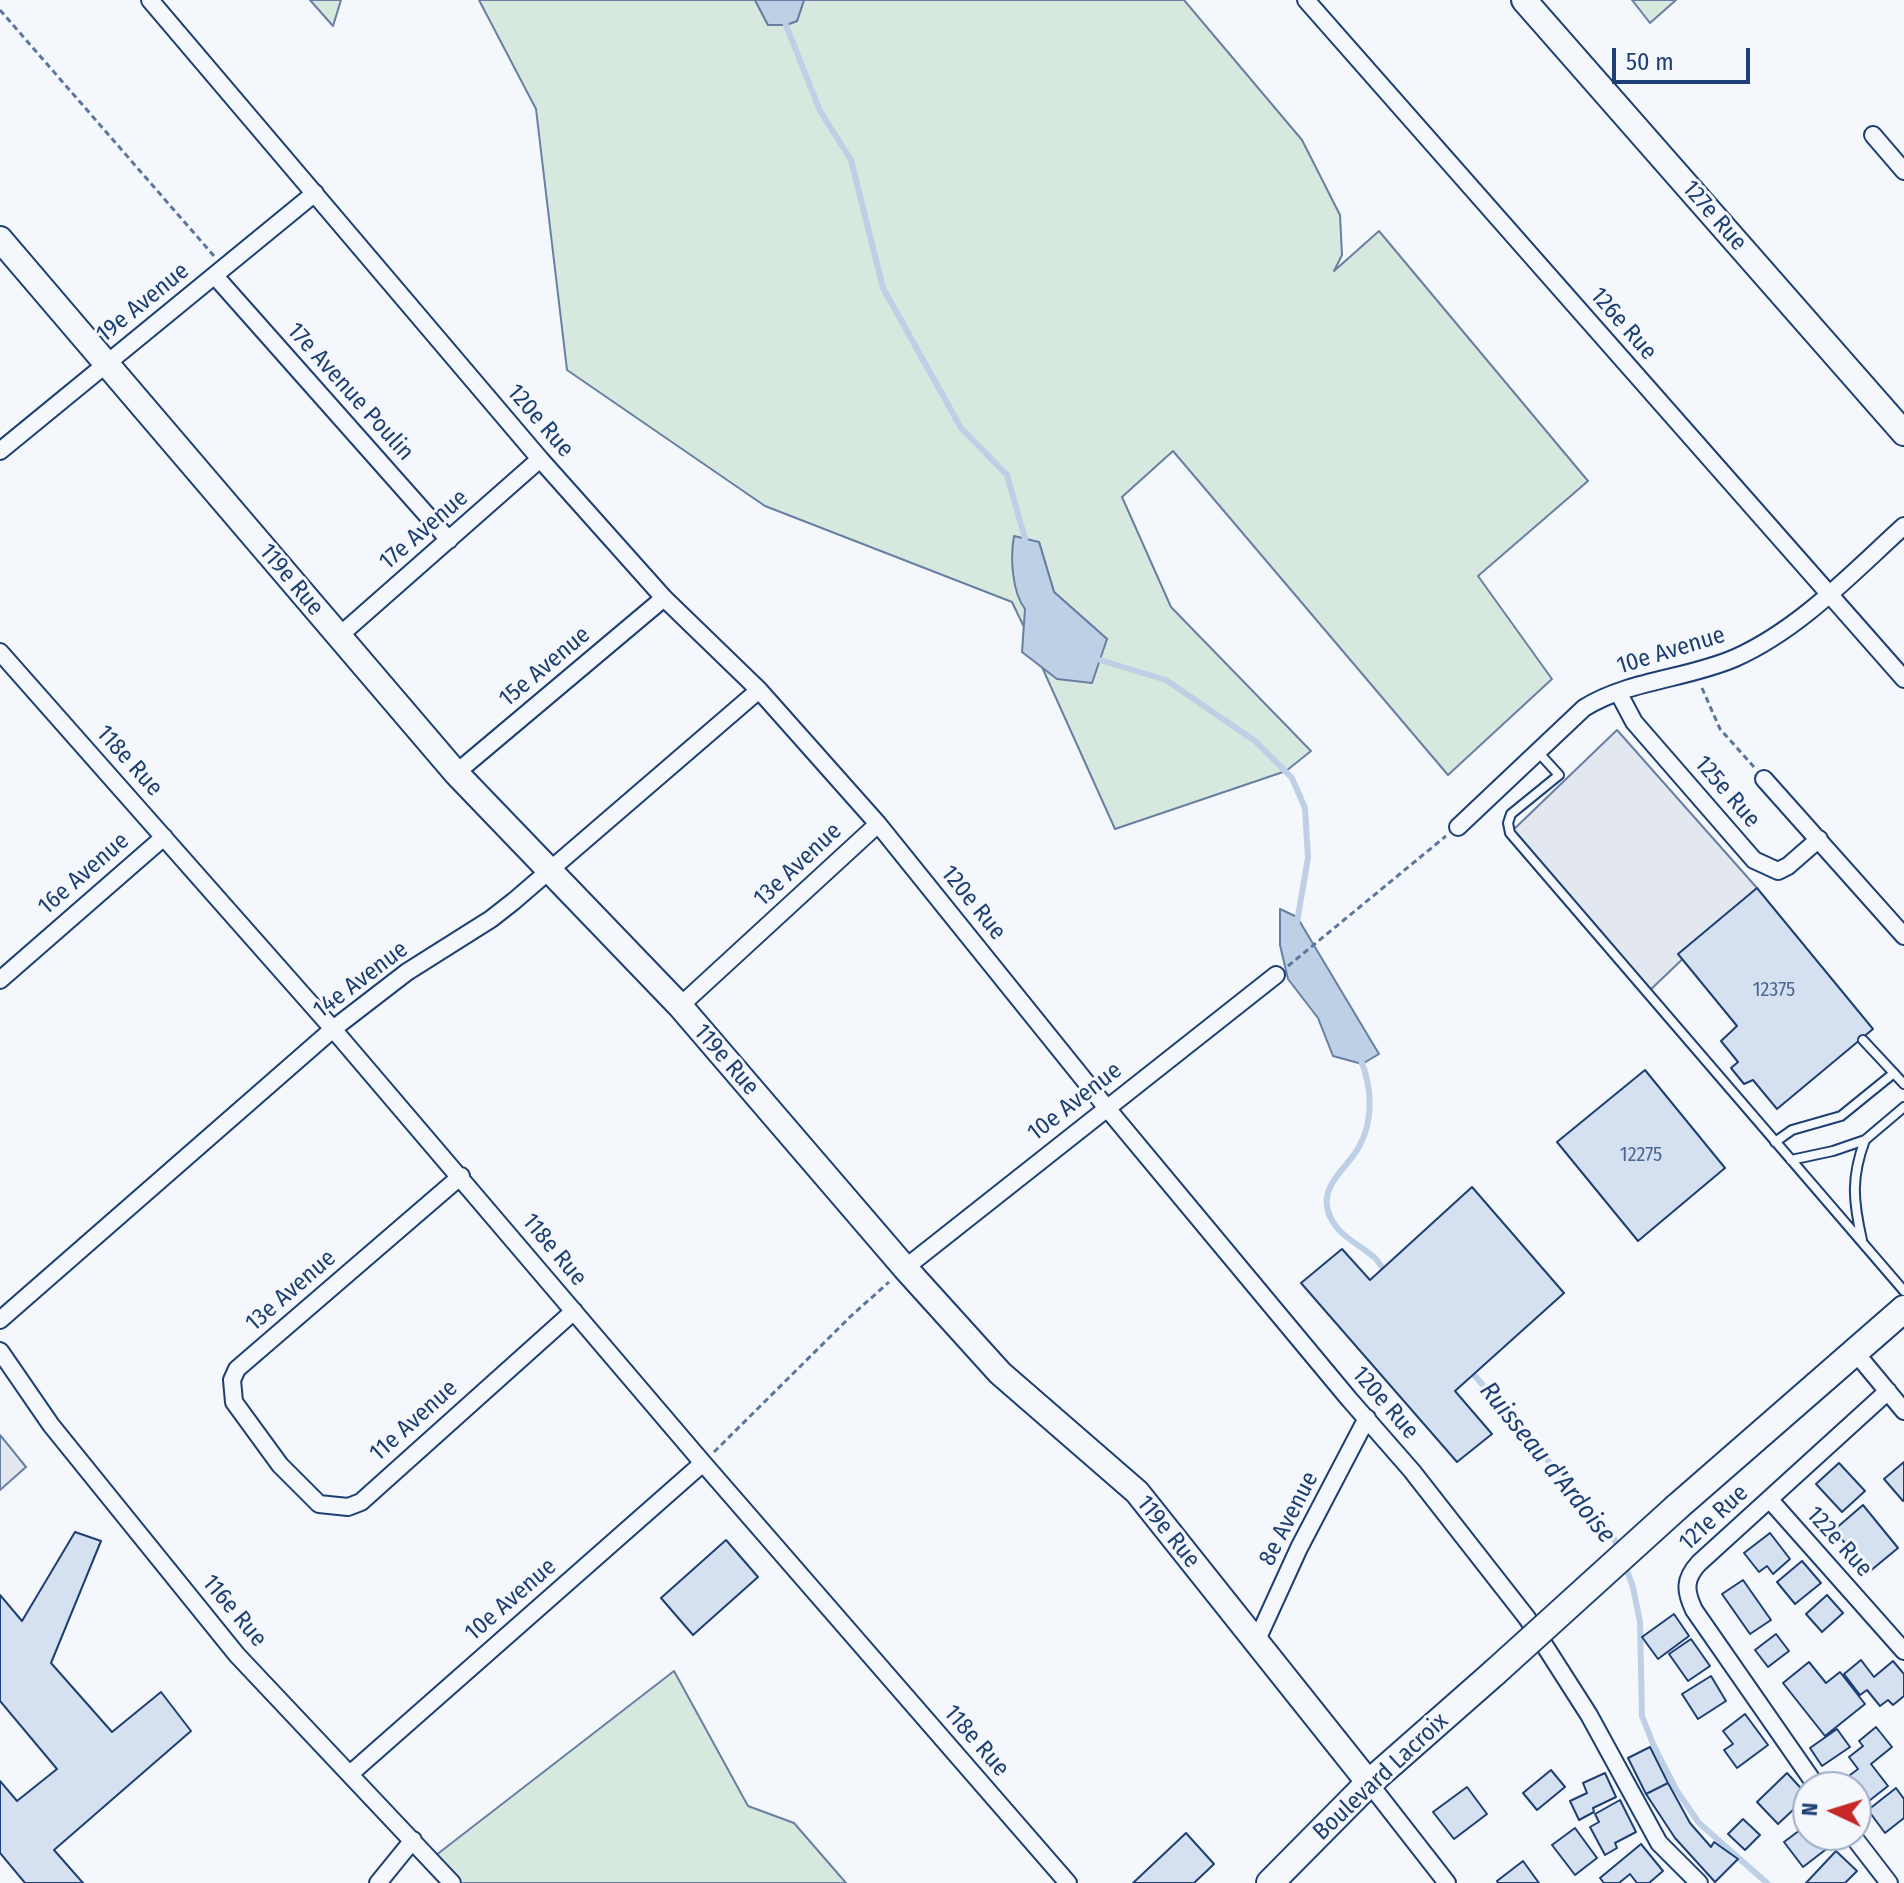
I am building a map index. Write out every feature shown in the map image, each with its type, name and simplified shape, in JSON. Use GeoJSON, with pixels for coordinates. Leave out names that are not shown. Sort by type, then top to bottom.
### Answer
{"type":"FeatureCollection","features":[{"type":"Feature","properties":{"kind":"main road"},"geometry":{"type":"LineString","coordinates":[[1855,1352],[1904,1309]]}},
{"type":"Feature","properties":{"kind":"main road","name":"Boulevard Lacroix"},"geometry":{"type":"LineString","coordinates":[[1270,1883],[1369,1783],[1855,1352]]}},
{"type":"Feature","properties":{"kind":"street","name":"120e Rue"},"geometry":{"type":"LineString","coordinates":[[150,0],[540,459],[664,598],[759,690],[878,824],[1106,1107],[1412,1471],[1527,1618],[1589,1715],[1659,1843],[1699,1883]]}},
{"type":"Feature","properties":{"kind":"street","name":"126e Rue"},"geometry":{"type":"LineString","coordinates":[[1306,0],[1904,679]]}},
{"type":"Feature","properties":{"kind":"street","name":"127e Rue"},"geometry":{"type":"LineString","coordinates":[[1524,0],[1904,433]]}},
{"type":"Feature","properties":{"kind":"street"},"geometry":{"type":"LineString","coordinates":[[1873,135],[1904,171]]}},
{"type":"Feature","properties":{"kind":"street","name":"19e Avenue"},"geometry":{"type":"LineString","coordinates":[[0,451],[315,193]]}},
{"type":"Feature","properties":{"kind":"street","name":"119e Rue"},"geometry":{"type":"LineString","coordinates":[[0,239],[456,773],[680,1006],[905,1268],[1000,1373],[1137,1492],[1447,1883]]}},
{"type":"Feature","properties":{"kind":"street","name":"17e Avenue Poulin"},"geometry":{"type":"LineString","coordinates":[[220,272],[449,540]]}},
{"type":"Feature","properties":{"kind":"street","name":"17e Avenue"},"geometry":{"type":"LineString","coordinates":[[339,636],[540,459]]}},
{"type":"Feature","properties":{"kind":"street","name":"10e Avenue"},"geometry":{"type":"LineString","coordinates":[[1458,827],[1584,708],[1599,698],[1618,692],[1697,673],[1759,646],[1829,594],[1904,526]]}},
{"type":"Feature","properties":{"kind":"street","name":"15e Avenue"},"geometry":{"type":"LineString","coordinates":[[456,773],[664,598]]}},
{"type":"Feature","properties":{"kind":"street","name":"118e Rue"},"geometry":{"type":"LineString","coordinates":[[0,652],[461,1176],[703,1463],[1068,1883]]}},
{"type":"Feature","properties":{"kind":"street","name":"14e Avenue"},"geometry":{"type":"LineString","coordinates":[[0,1320],[333,1029],[407,972],[491,919],[759,690]]}},
{"type":"Feature","properties":{"kind":"street","name":"125e Rue"},"geometry":{"type":"LineString","coordinates":[[1618,692],[1634,722],[1754,860],[1778,871],[1819,839]]}},
{"type":"Feature","properties":{"kind":"street","name":"125e Rue"},"geometry":{"type":"LineString","coordinates":[[1764,779],[1904,936]]}},
{"type":"Feature","properties":{"kind":"street","name":"13e Avenue"},"geometry":{"type":"LineString","coordinates":[[680,1006],[878,824]]}},
{"type":"Feature","properties":{"kind":"street","name":"16e Avenue"},"geometry":{"type":"LineString","coordinates":[[0,980],[164,837]]}},
{"type":"Feature","properties":{"kind":"street","name":"10e Avenue"},"geometry":{"type":"LineString","coordinates":[[905,1268],[1276,975]]}},
{"type":"Feature","properties":{"kind":"street","name":"13e Avenue"},"geometry":{"type":"LineString","coordinates":[[280,1465],[234,1402],[232,1380],[237,1369],[461,1176]]}},
{"type":"Feature","properties":{"kind":"street","name":"11e Avenue"},"geometry":{"type":"LineString","coordinates":[[280,1465],[319,1504],[348,1507],[361,1502],[574,1311]]}},
{"type":"Feature","properties":{"kind":"street","name":"116e Rue"},"geometry":{"type":"LineString","coordinates":[[0,1351],[51,1425],[237,1655],[452,1883]]}},
{"type":"Feature","properties":{"kind":"street"},"geometry":{"type":"LineString","coordinates":[[1855,1352],[1904,1411]]}},
{"type":"Feature","properties":{"kind":"street","name":"121e Rue"},"geometry":{"type":"LineString","coordinates":[[1806,1771],[1694,1610],[1687,1595],[1687,1582],[1692,1571],[1888,1391]]}},
{"type":"Feature","properties":{"kind":"street","name":"8e Avenue"},"geometry":{"type":"LineString","coordinates":[[1256,1642],[1299,1548],[1367,1418]]}},
{"type":"Feature","properties":{"kind":"street","name":"10e Avenue"},"geometry":{"type":"LineString","coordinates":[[350,1774],[703,1463]]}},
{"type":"Feature","properties":{"kind":"street","name":"122e Rue"},"geometry":{"type":"LineString","coordinates":[[1770,1500],[1904,1651]]}},
{"type":"Feature","properties":{"kind":"street"},"geometry":{"type":"LineString","coordinates":[[378,1883],[413,1840]]}},
{"type":"Feature","properties":{"kind":"street"},"geometry":{"type":"LineString","coordinates":[[1864,1851],[1889,1883]]}},
{"type":"Feature","properties":{"kind":"lane"},"geometry":{"type":"LineString","coordinates":[[1538,752],[1559,775],[1511,814],[1508,823],[1510,833],[1904,1291]]}},
{"type":"Feature","properties":{"kind":"lane"},"geometry":{"type":"LineString","coordinates":[[1863,1040],[1904,1084]]}},
{"type":"Feature","properties":{"kind":"lane"},"geometry":{"type":"LineString","coordinates":[[1775,1142],[1792,1130],[1841,1116],[1894,1073]]}},
{"type":"Feature","properties":{"kind":"lane"},"geometry":{"type":"LineString","coordinates":[[1791,1160],[1865,1140],[1904,1107]]}},
{"type":"Feature","properties":{"kind":"lane"},"geometry":{"type":"LineString","coordinates":[[1863,1244],[1853,1203],[1856,1164],[1865,1140]]}},
{"type":"Feature","properties":{"kind":"path"},"geometry":{"type":"LineString","coordinates":[[0,10],[220,272]]}},
{"type":"Feature","properties":{"kind":"path"},"geometry":{"type":"LineString","coordinates":[[1697,673],[1720,729],[1764,779]]}},
{"type":"Feature","properties":{"kind":"path"},"geometry":{"type":"LineString","coordinates":[[1276,975],[1458,827]]}},
{"type":"Feature","properties":{"kind":"path"},"geometry":{"type":"LineString","coordinates":[[703,1463],[851,1316],[905,1268]]}},
{"type":"Feature","properties":{"kind":"shaded area"},"geometry":{"type":"Polygon","coordinates":[[[310,0],[341,0],[333,26],[310,0]]]}},
{"type":"Feature","properties":{"kind":"shaded area"},"geometry":{"type":"Polygon","coordinates":[[[479,0],[755,0],[768,25],[786,25],[797,21],[804,0],[1184,0],[1302,140],[1340,215],[1342,255],[1334,271],[1379,231],[1588,481],[1478,576],[1552,679],[1448,775],[1173,451],[1122,497],[1171,607],[1311,751],[1286,771],[1115,829],[1042,667],[1107,639],[1054,592],[1039,542],[1024,627],[1012,602],[765,506],[567,370],[536,109],[479,0]]]}},
{"type":"Feature","properties":{"kind":"shaded area"},"geometry":{"type":"Polygon","coordinates":[[[1632,0],[1676,0],[1650,23],[1632,0]]]}},
{"type":"Feature","properties":{"kind":"shaded area"},"geometry":{"type":"Polygon","coordinates":[[[1617,730],[1757,888],[1647,993],[1510,833],[1617,730]]]}},
{"type":"Feature","properties":{"kind":"shaded area"},"geometry":{"type":"Polygon","coordinates":[[[0,1435],[26,1467],[0,1490],[0,1435]]]}},
{"type":"Feature","properties":{"kind":"shaded area"},"geometry":{"type":"Polygon","coordinates":[[[674,1671],[748,1806],[794,1823],[846,1883],[452,1883],[431,1859],[674,1671]]]}},
{"type":"Feature","properties":{"kind":"water"},"geometry":{"type":"Polygon","coordinates":[[[755,0],[804,0],[797,21],[786,25],[768,25],[755,0]]]}},
{"type":"Feature","properties":{"kind":"water"},"geometry":{"type":"Polygon","coordinates":[[[1014,536],[1039,542],[1054,592],[1107,639],[1092,683],[1057,679],[1022,652],[1025,609],[1013,574],[1014,536]]]}},
{"type":"Feature","properties":{"kind":"water"},"geometry":{"type":"Polygon","coordinates":[[[1280,909],[1297,917],[1379,1054],[1362,1064],[1333,1056],[1318,1018],[1288,979],[1280,945],[1280,909]]]}},
{"type":"Feature","properties":{"kind":"building"},"geometry":{"type":"Polygon","coordinates":[[[1757,888],[1873,1029],[1777,1109],[1753,1080],[1744,1084],[1731,1068],[1738,1062],[1721,1041],[1737,1026],[1678,954],[1757,888]]]}},
{"type":"Feature","properties":{"kind":"building"},"geometry":{"type":"Polygon","coordinates":[[[1645,1070],[1725,1168],[1638,1241],[1557,1142],[1645,1070]]]}},
{"type":"Feature","properties":{"kind":"building"},"geometry":{"type":"Polygon","coordinates":[[[1472,1187],[1564,1293],[1455,1391],[1492,1434],[1457,1462],[1301,1283],[1342,1249],[1370,1280],[1472,1187]]]}},
{"type":"Feature","properties":{"kind":"building"},"geometry":{"type":"Polygon","coordinates":[[[1904,1462],[1904,1500],[1903,1501],[1884,1479],[1904,1462]]]}},
{"type":"Feature","properties":{"kind":"building"},"geometry":{"type":"Polygon","coordinates":[[[1839,1463],[1865,1491],[1842,1512],[1816,1484],[1839,1463]]]}},
{"type":"Feature","properties":{"kind":"building"},"geometry":{"type":"Polygon","coordinates":[[[1863,1505],[1898,1548],[1869,1572],[1834,1530],[1863,1505]]]}},
{"type":"Feature","properties":{"kind":"building"},"geometry":{"type":"Polygon","coordinates":[[[75,1532],[101,1541],[51,1663],[112,1732],[161,1692],[191,1731],[54,1850],[83,1883],[25,1883],[0,1853],[0,1781],[17,1801],[57,1769],[0,1701],[0,1595],[22,1621],[75,1532]]]}},
{"type":"Feature","properties":{"kind":"building"},"geometry":{"type":"Polygon","coordinates":[[[1770,1533],[1790,1559],[1773,1574],[1767,1566],[1759,1572],[1744,1553],[1770,1533]]]}},
{"type":"Feature","properties":{"kind":"building"},"geometry":{"type":"Polygon","coordinates":[[[726,1540],[758,1577],[693,1635],[661,1598],[726,1540]]]}},
{"type":"Feature","properties":{"kind":"building"},"geometry":{"type":"Polygon","coordinates":[[[1802,1561],[1821,1583],[1795,1604],[1777,1582],[1802,1561]]]}},
{"type":"Feature","properties":{"kind":"building"},"geometry":{"type":"Polygon","coordinates":[[[1743,1580],[1771,1620],[1750,1634],[1722,1594],[1743,1580]]]}},
{"type":"Feature","properties":{"kind":"building"},"geometry":{"type":"Polygon","coordinates":[[[1827,1595],[1843,1613],[1822,1632],[1806,1614],[1827,1595]]]}},
{"type":"Feature","properties":{"kind":"building"},"geometry":{"type":"Polygon","coordinates":[[[1674,1614],[1689,1636],[1658,1659],[1642,1637],[1674,1614]]]}},
{"type":"Feature","properties":{"kind":"building"},"geometry":{"type":"Polygon","coordinates":[[[1776,1634],[1789,1651],[1768,1667],[1755,1650],[1776,1634]]]}},
{"type":"Feature","properties":{"kind":"building"},"geometry":{"type":"Polygon","coordinates":[[[1691,1639],[1710,1666],[1688,1681],[1669,1654],[1691,1639]]]}},
{"type":"Feature","properties":{"kind":"building"},"geometry":{"type":"Polygon","coordinates":[[[1861,1660],[1874,1677],[1893,1661],[1904,1674],[1904,1696],[1893,1705],[1888,1700],[1880,1706],[1867,1690],[1860,1695],[1844,1674],[1861,1660]]]}},
{"type":"Feature","properties":{"kind":"building"},"geometry":{"type":"Polygon","coordinates":[[[1809,1662],[1826,1683],[1840,1672],[1865,1704],[1825,1736],[1783,1683],[1809,1662]]]}},
{"type":"Feature","properties":{"kind":"building"},"geometry":{"type":"Polygon","coordinates":[[[1711,1676],[1726,1701],[1698,1719],[1682,1694],[1711,1676]]]}},
{"type":"Feature","properties":{"kind":"building"},"geometry":{"type":"Polygon","coordinates":[[[1745,1714],[1768,1745],[1737,1768],[1724,1750],[1733,1744],[1723,1731],[1745,1714]]]}},
{"type":"Feature","properties":{"kind":"building"},"geometry":{"type":"Polygon","coordinates":[[[1876,1727],[1892,1747],[1871,1764],[1888,1786],[1872,1799],[1872,1771],[1855,1771],[1858,1769],[1849,1757],[1863,1746],[1859,1741],[1876,1727]]]}},
{"type":"Feature","properties":{"kind":"building"},"geometry":{"type":"Polygon","coordinates":[[[1837,1729],[1850,1747],[1822,1766],[1810,1748],[1837,1729]]]}},
{"type":"Feature","properties":{"kind":"building"},"geometry":{"type":"Polygon","coordinates":[[[1650,1747],[1668,1783],[1646,1794],[1628,1758],[1650,1747]]]}},
{"type":"Feature","properties":{"kind":"building"},"geometry":{"type":"Polygon","coordinates":[[[1551,1770],[1565,1787],[1537,1810],[1523,1793],[1551,1770]]]}},
{"type":"Feature","properties":{"kind":"building"},"geometry":{"type":"Polygon","coordinates":[[[1605,1773],[1616,1797],[1593,1808],[1594,1812],[1579,1820],[1570,1801],[1587,1793],[1583,1783],[1605,1773]]]}},
{"type":"Feature","properties":{"kind":"building"},"geometry":{"type":"Polygon","coordinates":[[[1787,1773],[1792,1778],[1792,1811],[1778,1824],[1757,1802],[1787,1773]]]}},
{"type":"Feature","properties":{"kind":"building"},"geometry":{"type":"Polygon","coordinates":[[[1668,1783],[1690,1823],[1711,1847],[1714,1842],[1738,1859],[1715,1882],[1675,1838],[1646,1794],[1668,1783]]]}},
{"type":"Feature","properties":{"kind":"building"},"geometry":{"type":"Polygon","coordinates":[[[1467,1787],[1487,1814],[1454,1839],[1433,1812],[1467,1787]]]}},
{"type":"Feature","properties":{"kind":"building"},"geometry":{"type":"Polygon","coordinates":[[[1896,1788],[1904,1799],[1904,1818],[1885,1833],[1872,1815],[1872,1807],[1896,1788]]]}},
{"type":"Feature","properties":{"kind":"building"},"geometry":{"type":"Polygon","coordinates":[[[1620,1800],[1636,1832],[1615,1843],[1617,1848],[1605,1855],[1590,1827],[1599,1822],[1595,1814],[1620,1800]]]}},
{"type":"Feature","properties":{"kind":"building"},"geometry":{"type":"Polygon","coordinates":[[[1743,1819],[1760,1835],[1745,1850],[1728,1834],[1743,1819]]]}},
{"type":"Feature","properties":{"kind":"building"},"geometry":{"type":"Polygon","coordinates":[[[1575,1828],[1597,1858],[1575,1875],[1552,1845],[1575,1828]]]}},
{"type":"Feature","properties":{"kind":"building"},"geometry":{"type":"Polygon","coordinates":[[[1186,1833],[1214,1864],[1194,1883],[1133,1883],[1186,1833]]]}},
{"type":"Feature","properties":{"kind":"building"},"geometry":{"type":"Polygon","coordinates":[[[1792,1836],[1792,1851],[1824,1851],[1803,1867],[1784,1842],[1792,1836]]]}},
{"type":"Feature","properties":{"kind":"building"},"geometry":{"type":"Polygon","coordinates":[[[1641,1844],[1663,1871],[1649,1883],[1637,1883],[1630,1874],[1619,1883],[1604,1883],[1600,1878],[1641,1844]]]}},
{"type":"Feature","properties":{"kind":"building"},"geometry":{"type":"Polygon","coordinates":[[[1836,1851],[1857,1871],[1845,1883],[1806,1883],[1836,1851]]]}},
{"type":"Feature","properties":{"kind":"building"},"geometry":{"type":"Polygon","coordinates":[[[1523,1861],[1539,1883],[1498,1883],[1497,1881],[1523,1861]]]}},
{"type":"Feature","properties":{"kind":"waterway","name":"Ruisseau d'Ardoise"},"geometry":{"type":"LineString","coordinates":[[786,25],[820,111],[851,160],[883,288],[961,428],[1007,475],[1025,539]]}},
{"type":"Feature","properties":{"kind":"waterway"},"geometry":{"type":"LineString","coordinates":[[1100,660],[1166,680],[1255,741],[1292,778],[1305,808],[1308,858],[1297,922]]}},
{"type":"Feature","properties":{"kind":"waterway","name":"Ruisseau d'Ardoise"},"geometry":{"type":"LineString","coordinates":[[1360,1058],[1369,1091],[1367,1126],[1359,1147],[1331,1185],[1328,1211],[1336,1226],[1375,1258],[1386,1273]]}},
{"type":"Feature","properties":{"kind":"waterway","name":"Ruisseau d'Ardoise"},"geometry":{"type":"LineString","coordinates":[[1469,1369],[1613,1536],[1619,1551]]}},
{"type":"Feature","properties":{"kind":"waterway","name":"Ruisseau d'Ardoise"},"geometry":{"type":"LineString","coordinates":[[1625,1565],[1640,1622],[1642,1716],[1653,1744],[1677,1791],[1699,1823],[1767,1883]]}}]}
